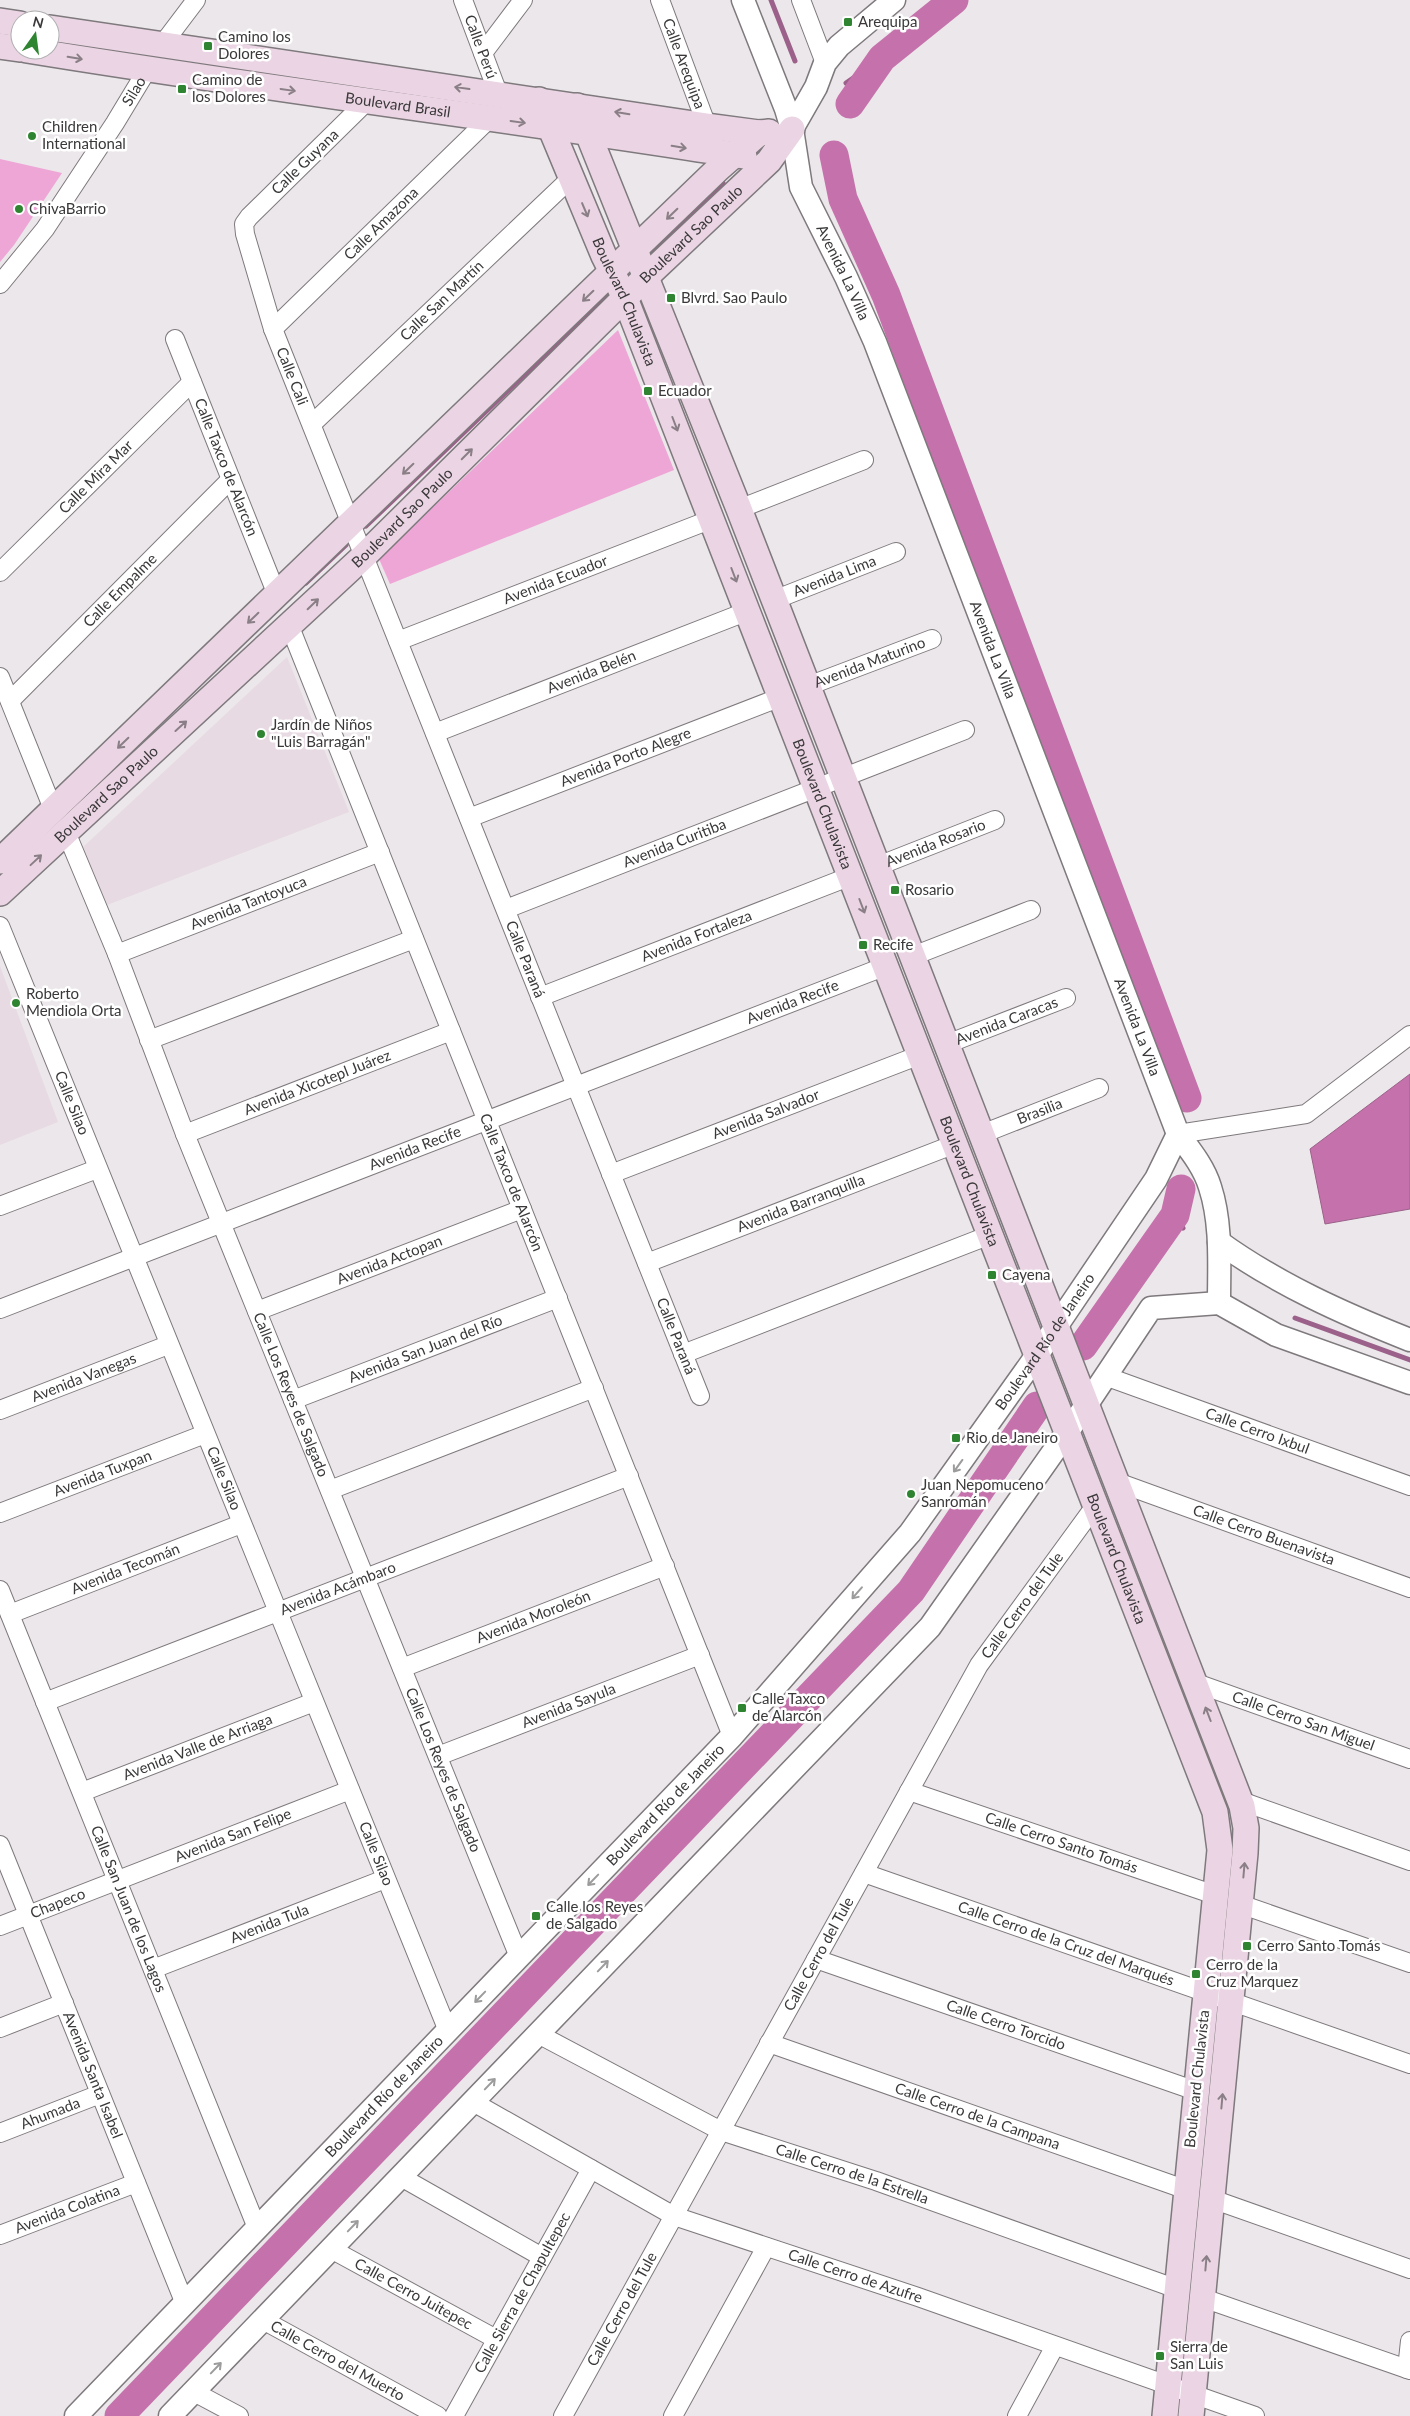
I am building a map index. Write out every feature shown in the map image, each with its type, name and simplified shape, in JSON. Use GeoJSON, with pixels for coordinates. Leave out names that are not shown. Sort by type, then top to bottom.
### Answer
{"type":"FeatureCollection","features":[{"type":"Feature","properties":{"kind":"main road","name":"Boulevard Brasil"},"geometry":{"type":"LineString","coordinates":[[60,30],[222,55],[498,93],[707,126],[759,133],[792,129]]}},
{"type":"Feature","properties":{"kind":"main road"},"geometry":{"type":"LineString","coordinates":[[219,80],[222,55]]}},
{"type":"Feature","properties":{"kind":"main road","name":"Boulevard Brasil"},"geometry":{"type":"LineString","coordinates":[[60,56],[147,70],[548,126],[769,160]]}},
{"type":"Feature","properties":{"kind":"main road","name":"Boulevard Chulavista"},"geometry":{"type":"LineString","coordinates":[[539,100],[548,126],[625,298],[1215,1812],[1220,1850],[1164,2416]]}},
{"type":"Feature","properties":{"kind":"main road","name":"Boulevard Chulavista"},"geometry":{"type":"LineString","coordinates":[[577,106],[647,276],[739,509],[1241,1801],[1246,1828],[1240,1904],[1192,2405]]}},
{"type":"Feature","properties":{"kind":"main road","name":"Boulevard Sao Paulo"},"geometry":{"type":"LineString","coordinates":[[0,894],[290,627],[364,556],[647,276],[769,160],[792,129]]}},
{"type":"Feature","properties":{"kind":"main road","name":"Boulevard Sao Paulo"},"geometry":{"type":"LineString","coordinates":[[0,860],[635,249],[759,133]]}},
{"type":"Feature","properties":{"kind":"street"},"geometry":{"type":"LineString","coordinates":[[162,45],[196,0]]}},
{"type":"Feature","properties":{"kind":"street","name":"Calle Perú"},"geometry":{"type":"LineString","coordinates":[[463,0],[498,93]]}},
{"type":"Feature","properties":{"kind":"street"},"geometry":{"type":"LineString","coordinates":[[483,53],[523,0]]}},
{"type":"Feature","properties":{"kind":"street","name":"Calle Arequipa"},"geometry":{"type":"LineString","coordinates":[[660,0],[707,126]]}},
{"type":"Feature","properties":{"kind":"street","name":"Avenida La Villa"},"geometry":{"type":"LineString","coordinates":[[743,0],[778,86],[792,129],[801,186],[846,277],[875,342],[1178,1134],[1199,1162],[1210,1186],[1219,1242],[1219,1303]]}},
{"type":"Feature","properties":{"kind":"street"},"geometry":{"type":"LineString","coordinates":[[801,0],[825,64]]}},
{"type":"Feature","properties":{"kind":"street"},"geometry":{"type":"LineString","coordinates":[[792,129],[816,88],[825,64],[839,46],[894,0]]}},
{"type":"Feature","properties":{"kind":"street","name":"Silao"},"geometry":{"type":"LineString","coordinates":[[0,284],[45,229],[115,123],[147,70]]}},
{"type":"Feature","properties":{"kind":"street","name":"Calle Guyana"},"geometry":{"type":"LineString","coordinates":[[244,224],[249,216],[367,101]]}},
{"type":"Feature","properties":{"kind":"street","name":"Calle Amazona"},"geometry":{"type":"LineString","coordinates":[[273,329],[490,118]]}},
{"type":"Feature","properties":{"kind":"street","name":"Calle San Martín"},"geometry":{"type":"LineString","coordinates":[[312,424],[571,178]]}},
{"type":"Feature","properties":{"kind":"street","name":"Calle Cali"},"geometry":{"type":"LineString","coordinates":[[244,224],[273,329],[351,524]]}},
{"type":"Feature","properties":{"kind":"street","name":"Calle Taxco de Alarcón"},"geometry":{"type":"LineString","coordinates":[[175,338],[277,595]]}},
{"type":"Feature","properties":{"kind":"street","name":"Calle Mira Mar"},"geometry":{"type":"LineString","coordinates":[[0,572],[192,382]]}},
{"type":"Feature","properties":{"kind":"street"},"geometry":{"type":"LineString","coordinates":[[739,509],[864,460]]}},
{"type":"Feature","properties":{"kind":"street","name":"Calle Empalme"},"geometry":{"type":"LineString","coordinates":[[10,701],[231,478]]}},
{"type":"Feature","properties":{"kind":"street","name":"Avenida Ecuador"},"geometry":{"type":"LineString","coordinates":[[398,641],[712,519]]}},
{"type":"Feature","properties":{"kind":"street","name":"Calle Paraná"},"geometry":{"type":"LineString","coordinates":[[351,524],[700,1396]]}},
{"type":"Feature","properties":{"kind":"street","name":"Avenida Lima"},"geometry":{"type":"LineString","coordinates":[[774,600],[896,552]]}},
{"type":"Feature","properties":{"kind":"street","name":"Avenida Belén"},"geometry":{"type":"LineString","coordinates":[[435,733],[748,611]]}},
{"type":"Feature","properties":{"kind":"street","name":"Calle Taxco de Alarcón"},"geometry":{"type":"LineString","coordinates":[[290,627],[732,1736]]}},
{"type":"Feature","properties":{"kind":"street","name":"Avenida Maturino"},"geometry":{"type":"LineString","coordinates":[[808,686],[932,638]]}},
{"type":"Feature","properties":{"kind":"street"},"geometry":{"type":"LineString","coordinates":[[0,677],[54,809]]}},
{"type":"Feature","properties":{"kind":"street","name":"Avenida Porto Alegre"},"geometry":{"type":"LineString","coordinates":[[469,818],[781,697]]}},
{"type":"Feature","properties":{"kind":"street","name":"Avenida Curitiba"},"geometry":{"type":"LineString","coordinates":[[506,909],[965,730]]}},
{"type":"Feature","properties":{"kind":"street","name":"Avenida Rosario"},"geometry":{"type":"LineString","coordinates":[[878,866],[995,820]]}},
{"type":"Feature","properties":{"kind":"street","name":"Calle Los Reyes de Salgado"},"geometry":{"type":"LineString","coordinates":[[66,832],[117,954],[149,1040],[257,1311],[519,1957]]}},
{"type":"Feature","properties":{"kind":"street","name":"Avenida Tantoyuca"},"geometry":{"type":"LineString","coordinates":[[117,954],[380,852]]}},
{"type":"Feature","properties":{"kind":"street","name":"Avenida Fortaleza"},"geometry":{"type":"LineString","coordinates":[[540,997],[851,876]]}},
{"type":"Feature","properties":{"kind":"street"},"geometry":{"type":"LineString","coordinates":[[913,956],[1031,910]]}},
{"type":"Feature","properties":{"kind":"street","name":"Calle Silao"},"geometry":{"type":"LineString","coordinates":[[0,926],[168,1345],[448,2032]]}},
{"type":"Feature","properties":{"kind":"street"},"geometry":{"type":"LineString","coordinates":[[149,1040],[414,939]]}},
{"type":"Feature","properties":{"kind":"street","name":"Avenida Recife"},"geometry":{"type":"LineString","coordinates":[[0,1309],[886,966]]}},
{"type":"Feature","properties":{"kind":"street","name":"Avenida Caracas"},"geometry":{"type":"LineString","coordinates":[[947,1044],[1066,998]]}},
{"type":"Feature","properties":{"kind":"street","name":"Avenida Xicotepl Juárez"},"geometry":{"type":"LineString","coordinates":[[186,1134],[451,1031]]}},
{"type":"Feature","properties":{"kind":"street"},"geometry":{"type":"LineString","coordinates":[[1178,1134],[1306,1114],[1410,1034]]}},
{"type":"Feature","properties":{"kind":"street","name":"Avenida Salvador"},"geometry":{"type":"LineString","coordinates":[[612,1174],[920,1055]]}},
{"type":"Feature","properties":{"kind":"street","name":"Brasilia"},"geometry":{"type":"LineString","coordinates":[[982,1134],[1099,1088]]}},
{"type":"Feature","properties":{"kind":"street","name":"Boulevard Río de Janeiro"},"geometry":{"type":"LineString","coordinates":[[76,2416],[732,1736],[910,1533],[1037,1355],[1156,1179],[1178,1134]]}},
{"type":"Feature","properties":{"kind":"street","name":"Avenida Barranquilla"},"geometry":{"type":"LineString","coordinates":[[647,1263],[955,1144]]}},
{"type":"Feature","properties":{"kind":"street"},"geometry":{"type":"LineString","coordinates":[[0,1206],[97,1169]]}},
{"type":"Feature","properties":{"kind":"street","name":"Avenida Actopan"},"geometry":{"type":"LineString","coordinates":[[257,1311],[522,1209]]}},
{"type":"Feature","properties":{"kind":"street"},"geometry":{"type":"LineString","coordinates":[[683,1354],[990,1235]]}},
{"type":"Feature","properties":{"kind":"street"},"geometry":{"type":"LineString","coordinates":[[1219,1242],[1245,1261],[1358,1320],[1410,1340]]}},
{"type":"Feature","properties":{"kind":"street","name":"Avenida San Juan del Río"},"geometry":{"type":"LineString","coordinates":[[293,1400],[558,1298]]}},
{"type":"Feature","properties":{"kind":"street"},"geometry":{"type":"LineString","coordinates":[[170,2416],[930,1627],[1067,1433],[1151,1308],[1219,1303],[1276,1335],[1410,1383]]}},
{"type":"Feature","properties":{"kind":"street","name":"Avenida Vanegas"},"geometry":{"type":"LineString","coordinates":[[0,1410],[168,1345]]}},
{"type":"Feature","properties":{"kind":"street","name":"Calle Cerro Ixbul"},"geometry":{"type":"LineString","coordinates":[[1105,1376],[1410,1486]]}},
{"type":"Feature","properties":{"kind":"street"},"geometry":{"type":"LineString","coordinates":[[330,1490],[594,1388]]}},
{"type":"Feature","properties":{"kind":"street","name":"Avenida Tuxpan"},"geometry":{"type":"LineString","coordinates":[[0,1513],[205,1434]]}},
{"type":"Feature","properties":{"kind":"street","name":"Avenida Acámbaro"},"geometry":{"type":"LineString","coordinates":[[46,1702],[629,1476]]}},
{"type":"Feature","properties":{"kind":"street","name":"Calle Cerro Buenavista"},"geometry":{"type":"LineString","coordinates":[[1117,1482],[1410,1588]]}},
{"type":"Feature","properties":{"kind":"street","name":"Calle Cerro del Tule"},"geometry":{"type":"LineString","coordinates":[[562,2416],[979,1665],[1095,1506]]}},
{"type":"Feature","properties":{"kind":"street","name":"Avenida Tecomán"},"geometry":{"type":"LineString","coordinates":[[10,1614],[241,1524]]}},
{"type":"Feature","properties":{"kind":"street","name":"Avenida Moroleón"},"geometry":{"type":"LineString","coordinates":[[402,1668],[665,1566]]}},
{"type":"Feature","properties":{"kind":"street","name":"Calle San Juan de los Lagos"},"geometry":{"type":"LineString","coordinates":[[0,1590],[257,2228]]}},
{"type":"Feature","properties":{"kind":"street","name":"Avenida Sayula"},"geometry":{"type":"LineString","coordinates":[[438,1756],[700,1655]]}},
{"type":"Feature","properties":{"kind":"street","name":"Calle Cerro San Miguel"},"geometry":{"type":"LineString","coordinates":[[1196,1684],[1410,1759]]}},
{"type":"Feature","properties":{"kind":"street","name":"Avenida Valle de Arriaga"},"geometry":{"type":"LineString","coordinates":[[82,1792],[314,1702]]}},
{"type":"Feature","properties":{"kind":"street","name":"Avenida San Felipe"},"geometry":{"type":"LineString","coordinates":[[117,1880],[350,1790]]}},
{"type":"Feature","properties":{"kind":"street","name":"Calle Cerro Santo Tomás"},"geometry":{"type":"LineString","coordinates":[[909,1791],[1215,1895]]}},
{"type":"Feature","properties":{"kind":"street"},"geometry":{"type":"LineString","coordinates":[[1241,1801],[1410,1861]]}},
{"type":"Feature","properties":{"kind":"street","name":"Avenida Santa Isabel"},"geometry":{"type":"LineString","coordinates":[[0,1845],[184,2304]]}},
{"type":"Feature","properties":{"kind":"street","name":"Calle Cerro de la Cruz del Marqués"},"geometry":{"type":"LineString","coordinates":[[864,1872],[1410,2064]]}},
{"type":"Feature","properties":{"kind":"street","name":"Avenida Tula"},"geometry":{"type":"LineString","coordinates":[[153,1969],[385,1879]]}},
{"type":"Feature","properties":{"kind":"street","name":"Chapeco"},"geometry":{"type":"LineString","coordinates":[[0,1926],[117,1880]]}},
{"type":"Feature","properties":{"kind":"street"},"geometry":{"type":"LineString","coordinates":[[1240,1904],[1410,1963]]}},
{"type":"Feature","properties":{"kind":"street","name":"Calle Cerro Torcido"},"geometry":{"type":"LineString","coordinates":[[816,1959],[1196,2091]]}},
{"type":"Feature","properties":{"kind":"street"},"geometry":{"type":"LineString","coordinates":[[0,2028],[64,2003]]}},
{"type":"Feature","properties":{"kind":"street","name":"Calle Cerro de la Estrella"},"geometry":{"type":"LineString","coordinates":[[538,2034],[721,2131],[876,2181],[1177,2288]]}},
{"type":"Feature","properties":{"kind":"street","name":"Calle Cerro de la Campana"},"geometry":{"type":"LineString","coordinates":[[770,2042],[1187,2190]]}},
{"type":"Feature","properties":{"kind":"street","name":"Ahumada"},"geometry":{"type":"LineString","coordinates":[[0,2133],[100,2094]]}},
{"type":"Feature","properties":{"kind":"street","name":"Calle Cerro de Azufre"},"geometry":{"type":"LineString","coordinates":[[472,2102],[674,2216],[1168,2385],[1192,2405],[1255,2416]]}},
{"type":"Feature","properties":{"kind":"street","name":"Calle Sierra de Chapultepec"},"geometry":{"type":"LineString","coordinates":[[454,2416],[591,2169]]}},
{"type":"Feature","properties":{"kind":"street"},"geometry":{"type":"LineString","coordinates":[[400,2177],[542,2257]]}},
{"type":"Feature","properties":{"kind":"street","name":"Avenida Colatina"},"geometry":{"type":"LineString","coordinates":[[0,2235],[136,2183]]}},
{"type":"Feature","properties":{"kind":"street"},"geometry":{"type":"LineString","coordinates":[[1212,2199],[1410,2269]]}},
{"type":"Feature","properties":{"kind":"street"},"geometry":{"type":"LineString","coordinates":[[673,2416],[766,2247]]}},
{"type":"Feature","properties":{"kind":"street","name":"Calle Cerro Juitepec"},"geometry":{"type":"LineString","coordinates":[[331,2249],[496,2339]]}},
{"type":"Feature","properties":{"kind":"street"},"geometry":{"type":"LineString","coordinates":[[1203,2298],[1409,2369],[1410,2341]]}},
{"type":"Feature","properties":{"kind":"street","name":"Calle Cerro del Muerto"},"geometry":{"type":"LineString","coordinates":[[263,2320],[438,2416]]}},
{"type":"Feature","properties":{"kind":"street"},"geometry":{"type":"LineString","coordinates":[[1017,2416],[1056,2346]]}},
{"type":"Feature","properties":{"kind":"street"},"geometry":{"type":"LineString","coordinates":[[194,2392],[239,2416]]}},
{"type":"Feature","properties":{"kind":"shaded area","name":"ChivaBarrio"},"geometry":{"type":"Polygon","coordinates":[[[0,159],[62,173],[14,245],[0,262],[0,159]]]}},
{"type":"Feature","properties":{"kind":"shaded area"},"geometry":{"type":"Polygon","coordinates":[[[618,330],[674,470],[390,584],[379,559],[618,330]]]}},
{"type":"Feature","properties":{"kind":"shaded area","name":"Jardín de Niños \"Luis Barragán\""},"geometry":{"type":"Polygon","coordinates":[[[287,657],[349,812],[107,905],[83,847],[287,657]]]}},
{"type":"Feature","properties":{"kind":"shaded area"},"geometry":{"type":"Polygon","coordinates":[[[0,966],[58,1122],[0,1145],[0,966]]]}},
{"type":"Feature","properties":{"kind":"shaded area"},"geometry":{"type":"Polygon","coordinates":[[[1410,1074],[1410,1209],[1325,1224],[1310,1149],[1410,1074]]]}},
{"type":"Feature","properties":{"kind":"waterway"},"geometry":{"type":"LineString","coordinates":[[771,0],[795,61]]}},
{"type":"Feature","properties":{"kind":"waterway"},"geometry":{"type":"LineString","coordinates":[[850,104],[882,58],[954,0]]}},
{"type":"Feature","properties":{"kind":"waterway"},"geometry":{"type":"LineString","coordinates":[[85,46],[195,63]]}},
{"type":"Feature","properties":{"kind":"waterway"},"geometry":{"type":"LineString","coordinates":[[846,83],[882,58]]}},
{"type":"Feature","properties":{"kind":"waterway"},"geometry":{"type":"LineString","coordinates":[[237,69],[249,70]]}},
{"type":"Feature","properties":{"kind":"waterway"},"geometry":{"type":"LineString","coordinates":[[834,155],[843,199],[886,295],[1187,1098]]}},
{"type":"Feature","properties":{"kind":"waterway"},"geometry":{"type":"LineString","coordinates":[[651,252],[723,183]]}},
{"type":"Feature","properties":{"kind":"waterway"},"geometry":{"type":"LineString","coordinates":[[366,526],[608,295]]}},
{"type":"Feature","properties":{"kind":"waterway"},"geometry":{"type":"LineString","coordinates":[[306,583],[346,545]]}},
{"type":"Feature","properties":{"kind":"waterway"},"geometry":{"type":"LineString","coordinates":[[1083,1346],[1175,1215],[1181,1189]]}},
{"type":"Feature","properties":{"kind":"waterway"},"geometry":{"type":"LineString","coordinates":[[1175,1215],[1183,1228]]}},
{"type":"Feature","properties":{"kind":"waterway"},"geometry":{"type":"LineString","coordinates":[[1295,1318],[1410,1360]]}},
{"type":"Feature","properties":{"kind":"waterway"},"geometry":{"type":"LineString","coordinates":[[119,2416],[911,1591],[1037,1406]]}},
{"type":"Feature","properties":{"kind":"place","name":"Arequipa"},"geometry":{"type":"Point","coordinates":[848,22]}},
{"type":"Feature","properties":{"kind":"place","name":"Camino los Dolores"},"geometry":{"type":"Point","coordinates":[208,46]}},
{"type":"Feature","properties":{"kind":"place","name":"Camino de los Dolores"},"geometry":{"type":"Point","coordinates":[182,89]}},
{"type":"Feature","properties":{"kind":"place","name":"Children International"},"geometry":{"type":"Point","coordinates":[32,136]}},
{"type":"Feature","properties":{"kind":"place","name":"ChivaBarrio"},"geometry":{"type":"Point","coordinates":[19,209]}},
{"type":"Feature","properties":{"kind":"place","name":"Blvrd. Sao Paulo"},"geometry":{"type":"Point","coordinates":[671,298]}},
{"type":"Feature","properties":{"kind":"place","name":"Ecuador"},"geometry":{"type":"Point","coordinates":[648,391]}},
{"type":"Feature","properties":{"kind":"place","name":"Jardín de Niños \"Luis Barragán\""},"geometry":{"type":"Point","coordinates":[261,734]}},
{"type":"Feature","properties":{"kind":"place","name":"Rosario"},"geometry":{"type":"Point","coordinates":[895,890]}},
{"type":"Feature","properties":{"kind":"place","name":"Recife"},"geometry":{"type":"Point","coordinates":[863,945]}},
{"type":"Feature","properties":{"kind":"place","name":"Roberto Mendiola Orta"},"geometry":{"type":"Point","coordinates":[16,1003]}},
{"type":"Feature","properties":{"kind":"place","name":"Cayena"},"geometry":{"type":"Point","coordinates":[992,1275]}},
{"type":"Feature","properties":{"kind":"place","name":"Rio de Janeiro"},"geometry":{"type":"Point","coordinates":[956,1438]}},
{"type":"Feature","properties":{"kind":"place","name":"Juan Nepomuceno Sanromán"},"geometry":{"type":"Point","coordinates":[911,1494]}},
{"type":"Feature","properties":{"kind":"place","name":"Calle Taxco de Alarcón"},"geometry":{"type":"Point","coordinates":[742,1708]}},
{"type":"Feature","properties":{"kind":"place","name":"Calle los Reyes de Salgado"},"geometry":{"type":"Point","coordinates":[536,1916]}},
{"type":"Feature","properties":{"kind":"place","name":"Cerro Santo Tomás"},"geometry":{"type":"Point","coordinates":[1247,1946]}},
{"type":"Feature","properties":{"kind":"place","name":"Cerro de la Cruz Marquez"},"geometry":{"type":"Point","coordinates":[1196,1974]}},
{"type":"Feature","properties":{"kind":"place","name":"Sierra de San Luis"},"geometry":{"type":"Point","coordinates":[1160,2356]}}]}
